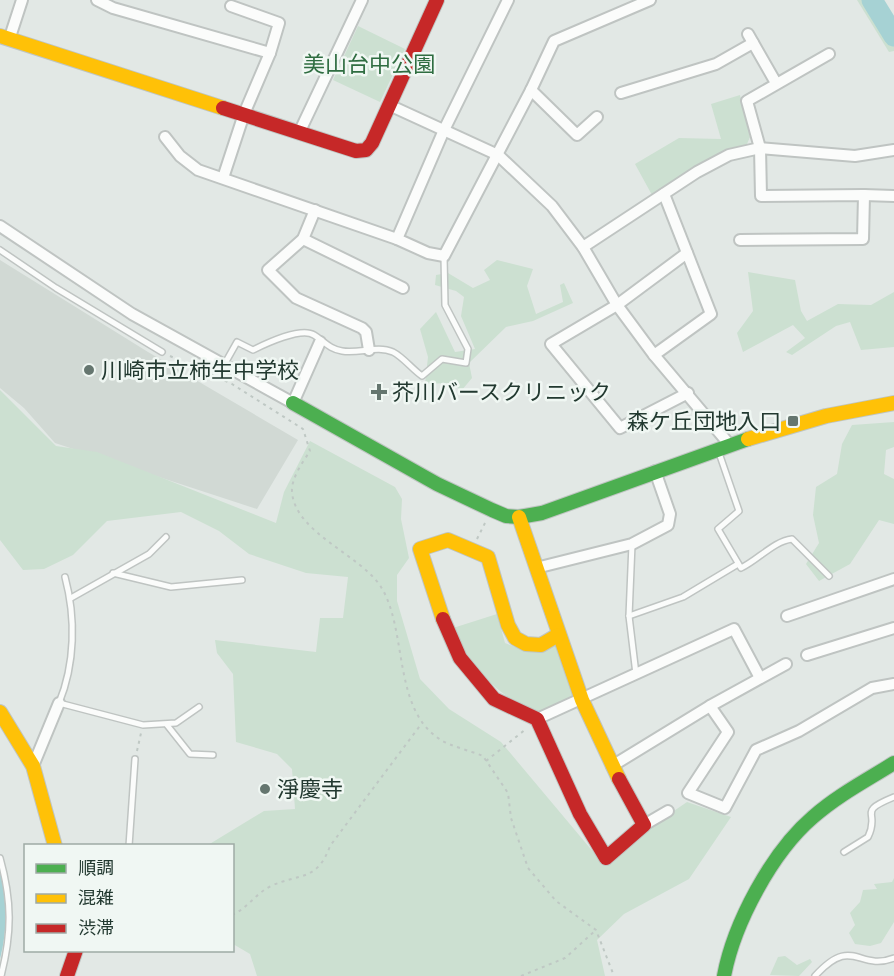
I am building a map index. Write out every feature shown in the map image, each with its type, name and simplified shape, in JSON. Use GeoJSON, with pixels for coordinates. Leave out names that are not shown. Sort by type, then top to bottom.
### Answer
{"type":"FeatureCollection","features":[{"type":"Feature","properties":{"kind":"street"},"geometry":{"type":"LineString","coordinates":[[22,0],[5,36],[356,151],[366,150],[437,0]]}},
{"type":"Feature","properties":{"kind":"street"},"geometry":{"type":"LineString","coordinates":[[97,0],[113,8],[270,52]]}},
{"type":"Feature","properties":{"kind":"street"},"geometry":{"type":"LineString","coordinates":[[299,133],[362,0]]}},
{"type":"Feature","properties":{"kind":"street"},"geometry":{"type":"LineString","coordinates":[[396,239],[444,130],[508,0]]}},
{"type":"Feature","properties":{"kind":"street"},"geometry":{"type":"LineString","coordinates":[[165,137],[198,170],[396,239],[428,253],[444,256],[554,42],[630,3],[651,0]]}},
{"type":"Feature","properties":{"kind":"street"},"geometry":{"type":"LineString","coordinates":[[223,178],[244,114],[270,52],[279,23],[232,3]]}},
{"type":"Feature","properties":{"kind":"street"},"geometry":{"type":"LineString","coordinates":[[621,93],[716,64],[751,39],[776,83]]}},
{"type":"Feature","properties":{"kind":"street"},"geometry":{"type":"LineString","coordinates":[[829,54],[747,101],[760,148],[761,196],[894,196]]}},
{"type":"Feature","properties":{"kind":"street"},"geometry":{"type":"LineString","coordinates":[[531,90],[577,135],[597,117]]}},
{"type":"Feature","properties":{"kind":"street"},"geometry":{"type":"LineString","coordinates":[[388,105],[498,154],[552,206],[583,247],[617,305],[654,355],[688,393],[723,446]]}},
{"type":"Feature","properties":{"kind":"street"},"geometry":{"type":"LineString","coordinates":[[583,247],[697,172],[729,155],[760,148],[855,156],[894,150]]}},
{"type":"Feature","properties":{"kind":"street"},"geometry":{"type":"LineString","coordinates":[[654,355],[711,314],[664,194]]}},
{"type":"Feature","properties":{"kind":"street"},"geometry":{"type":"LineString","coordinates":[[741,240],[863,240],[864,195]]}},
{"type":"Feature","properties":{"kind":"street"},"geometry":{"type":"LineString","coordinates":[[315,210],[303,239],[268,270],[296,298],[362,328],[366,332],[369,350]]}},
{"type":"Feature","properties":{"kind":"street"},"geometry":{"type":"LineString","coordinates":[[0,226],[132,314],[437,483],[506,516],[519,517],[542,513],[723,446],[826,416],[894,403]]}},
{"type":"Feature","properties":{"kind":"street"},"geometry":{"type":"LineString","coordinates":[[303,239],[403,288]]}},
{"type":"Feature","properties":{"kind":"street"},"geometry":{"type":"LineString","coordinates":[[687,253],[617,305],[551,344],[620,428],[688,393]]}},
{"type":"Feature","properties":{"kind":"street"},"geometry":{"type":"LineString","coordinates":[[293,403],[320,342]]}},
{"type":"Feature","properties":{"kind":"street"},"geometry":{"type":"LineString","coordinates":[[536,568],[632,544],[668,525],[670,514],[655,471]]}},
{"type":"Feature","properties":{"kind":"street"},"geometry":{"type":"LineString","coordinates":[[519,517],[582,700],[612,766],[644,825]]}},
{"type":"Feature","properties":{"kind":"street"},"geometry":{"type":"LineString","coordinates":[[558,635],[541,645],[526,644],[515,638],[508,625],[488,557],[448,540],[420,549],[446,628],[460,658],[494,699],[537,720],[580,814],[606,858],[644,825],[668,811]]}},
{"type":"Feature","properties":{"kind":"street"},"geometry":{"type":"LineString","coordinates":[[787,616],[894,579]]}},
{"type":"Feature","properties":{"kind":"street"},"geometry":{"type":"LineString","coordinates":[[807,655],[894,628]]}},
{"type":"Feature","properties":{"kind":"street"},"geometry":{"type":"LineString","coordinates":[[537,720],[734,629],[760,678]]}},
{"type":"Feature","properties":{"kind":"street"},"geometry":{"type":"LineString","coordinates":[[612,766],[710,706],[786,664]]}},
{"type":"Feature","properties":{"kind":"street"},"geometry":{"type":"LineString","coordinates":[[710,706],[728,732],[688,793],[725,808],[756,750],[799,731],[872,688],[894,684]]}},
{"type":"Feature","properties":{"kind":"street"},"geometry":{"type":"LineString","coordinates":[[33,766],[59,703]]}},
{"type":"Feature","properties":{"kind":"street"},"geometry":{"type":"LineString","coordinates":[[0,711],[33,766],[54,844]]}},
{"type":"Feature","properties":{"kind":"street"},"geometry":{"type":"LineString","coordinates":[[724,976],[731,946],[746,914],[788,844],[803,826],[831,803],[894,763]]}},
{"type":"Feature","properties":{"kind":"street"},"geometry":{"type":"LineString","coordinates":[[67,976],[76,952]]}},
{"type":"Feature","properties":{"kind":"lane"},"geometry":{"type":"LineString","coordinates":[[0,250],[56,288],[162,352]]}},
{"type":"Feature","properties":{"kind":"lane"},"geometry":{"type":"LineString","coordinates":[[224,366],[237,342],[253,350],[265,341],[305,333],[314,335],[320,342],[339,351],[393,352],[422,376],[442,359],[466,363],[468,349],[445,304],[444,256]]}},
{"type":"Feature","properties":{"kind":"lane"},"geometry":{"type":"LineString","coordinates":[[723,446],[739,511],[718,529],[741,568],[757,561],[779,543],[792,539],[829,576]]}},
{"type":"Feature","properties":{"kind":"lane"},"geometry":{"type":"LineString","coordinates":[[70,598],[149,554],[166,537]]}},
{"type":"Feature","properties":{"kind":"lane"},"geometry":{"type":"LineString","coordinates":[[632,544],[629,616],[637,675]]}},
{"type":"Feature","properties":{"kind":"lane"},"geometry":{"type":"LineString","coordinates":[[629,616],[683,597],[738,564]]}},
{"type":"Feature","properties":{"kind":"lane"},"geometry":{"type":"LineString","coordinates":[[114,573],[171,587],[242,580]]}},
{"type":"Feature","properties":{"kind":"lane"},"geometry":{"type":"LineString","coordinates":[[65,577],[70,598],[72,659],[69,680],[59,703],[143,725],[176,723],[199,707]]}},
{"type":"Feature","properties":{"kind":"lane"},"geometry":{"type":"LineString","coordinates":[[167,725],[190,754],[213,755]]}},
{"type":"Feature","properties":{"kind":"lane"},"geometry":{"type":"LineString","coordinates":[[129,844],[135,759]]}},
{"type":"Feature","properties":{"kind":"lane"},"geometry":{"type":"LineString","coordinates":[[844,852],[868,837],[870,809],[873,805],[894,796]]}},
{"type":"Feature","properties":{"kind":"lane"},"geometry":{"type":"LineString","coordinates":[[0,858],[9,898],[10,934],[1,976]]}},
{"type":"Feature","properties":{"kind":"lane"},"geometry":{"type":"LineString","coordinates":[[815,976],[828,961],[841,954],[878,961],[894,958]]}},
{"type":"Feature","properties":{"kind":"path"},"geometry":{"type":"LineString","coordinates":[[162,352],[232,384],[303,429],[310,451],[295,478],[292,492],[300,514],[381,588],[390,605],[408,691],[422,723],[441,741],[462,746],[483,756],[502,780],[508,793],[511,818],[528,868],[556,901],[596,930],[614,976]]}},
{"type":"Feature","properties":{"kind":"path"},"geometry":{"type":"LineString","coordinates":[[472,550],[486,521]]}},
{"type":"Feature","properties":{"kind":"path"},"geometry":{"type":"LineString","coordinates":[[234,914],[248,907],[269,887],[305,877],[320,865],[330,846],[422,723]]}},
{"type":"Feature","properties":{"kind":"path"},"geometry":{"type":"LineString","coordinates":[[135,759],[143,725]]}},
{"type":"Feature","properties":{"kind":"path"},"geometry":{"type":"LineString","coordinates":[[486,761],[522,731]]}},
{"type":"Feature","properties":{"kind":"path"},"geometry":{"type":"LineString","coordinates":[[521,976],[566,958],[596,930]]}},
{"type":"Feature","properties":{"kind":"shaded area","name":"川崎市立柿生中学校"},"geometry":{"type":"Polygon","coordinates":[[[0,260],[148,352],[298,440],[257,509],[55,443],[24,408],[0,388],[0,260]]]}},
{"type":"Feature","properties":{"kind":"green space"},"geometry":{"type":"Polygon","coordinates":[[[857,0],[870,0],[894,43],[894,51],[889,52],[857,0]]]}},
{"type":"Feature","properties":{"kind":"green space","name":"美山台中公園"},"geometry":{"type":"Polygon","coordinates":[[[358,26],[405,49],[380,102],[333,80],[358,26]]]}},
{"type":"Feature","properties":{"kind":"green space"},"geometry":{"type":"Polygon","coordinates":[[[740,95],[750,137],[747,144],[728,151],[652,195],[635,164],[679,138],[721,139],[711,104],[740,95]]]}},
{"type":"Feature","properties":{"kind":"green space"},"geometry":{"type":"Polygon","coordinates":[[[497,260],[533,269],[527,286],[536,314],[563,302],[560,285],[564,283],[573,303],[533,321],[506,327],[469,363],[472,378],[462,390],[448,383],[425,384],[428,357],[420,329],[436,312],[455,352],[475,349],[461,316],[464,297],[456,291],[435,285],[436,275],[448,273],[473,288],[490,280],[484,270],[497,260]]]}},
{"type":"Feature","properties":{"kind":"green space"},"geometry":{"type":"Polygon","coordinates":[[[748,272],[795,280],[801,311],[807,321],[838,304],[871,305],[894,292],[894,347],[861,350],[850,322],[836,326],[792,355],[786,352],[805,338],[793,325],[743,352],[737,333],[753,311],[748,272]]]}},
{"type":"Feature","properties":{"kind":"green space"},"geometry":{"type":"Polygon","coordinates":[[[0,390],[56,446],[97,452],[276,523],[284,492],[310,441],[395,487],[402,499],[401,519],[409,558],[397,575],[397,601],[420,679],[449,709],[501,742],[605,866],[646,830],[687,802],[731,817],[689,879],[624,914],[597,940],[605,976],[257,976],[250,954],[234,945],[234,844],[210,844],[264,811],[295,809],[292,769],[277,754],[236,742],[233,674],[217,653],[215,640],[316,652],[320,618],[343,618],[348,577],[306,573],[249,554],[219,531],[181,512],[107,521],[73,555],[44,569],[23,570],[0,540],[0,390]]]}},
{"type":"Feature","properties":{"kind":"green space"},"geometry":{"type":"Polygon","coordinates":[[[894,422],[894,447],[886,450],[884,474],[894,479],[894,524],[879,520],[850,564],[819,581],[806,564],[819,543],[813,515],[816,487],[837,474],[842,444],[852,425],[894,422]]]}},
{"type":"Feature","properties":{"kind":"green space"},"geometry":{"type":"Polygon","coordinates":[[[497,614],[505,643],[529,652],[558,643],[574,699],[537,715],[498,689],[477,669],[453,628],[497,614]]]}},
{"type":"Feature","properties":{"kind":"green space"},"geometry":{"type":"Polygon","coordinates":[[[894,878],[894,922],[881,943],[870,946],[855,944],[849,933],[855,925],[850,913],[860,902],[863,890],[877,889],[874,884],[892,882],[894,878]]]}},
{"type":"Feature","properties":{"kind":"green space"},"geometry":{"type":"Polygon","coordinates":[[[785,956],[797,965],[810,959],[812,962],[799,976],[770,975],[778,957],[785,956]]]}},
{"type":"Feature","properties":{"kind":"water"},"geometry":{"type":"Polygon","coordinates":[[[0,870],[6,914],[0,959],[0,870]]]}},
{"type":"Feature","properties":{"kind":"waterway"},"geometry":{"type":"LineString","coordinates":[[872,0],[894,36]]}},
{"type":"Feature","properties":{"kind":"traffic: fast"},"geometry":{"type":"LineString","coordinates":[[293,403],[437,484],[506,516],[519,517],[542,513],[748,439]]}},
{"type":"Feature","properties":{"kind":"traffic: fast"},"geometry":{"type":"LineString","coordinates":[[724,976],[736,934],[746,912],[769,869],[783,849],[823,809],[894,763]]}},
{"type":"Feature","properties":{"kind":"traffic: slow"},"geometry":{"type":"LineString","coordinates":[[0,36],[223,108]]}},
{"type":"Feature","properties":{"kind":"traffic: slow"},"geometry":{"type":"LineString","coordinates":[[748,439],[826,416],[894,403]]}},
{"type":"Feature","properties":{"kind":"traffic: slow"},"geometry":{"type":"LineString","coordinates":[[519,517],[582,700],[619,779]]}},
{"type":"Feature","properties":{"kind":"traffic: slow"},"geometry":{"type":"LineString","coordinates":[[443,619],[420,549],[448,540],[488,557],[508,625],[515,638],[526,644],[541,645],[558,635]]}},
{"type":"Feature","properties":{"kind":"traffic: slow"},"geometry":{"type":"LineString","coordinates":[[0,712],[33,766],[54,844]]}},
{"type":"Feature","properties":{"kind":"traffic: jam"},"geometry":{"type":"LineString","coordinates":[[223,108],[356,151],[366,150],[372,143],[437,0]]}},
{"type":"Feature","properties":{"kind":"traffic: jam"},"geometry":{"type":"LineString","coordinates":[[443,619],[460,658],[494,699],[537,719],[580,814],[606,858],[644,825],[619,779]]}},
{"type":"Feature","properties":{"kind":"traffic: jam"},"geometry":{"type":"LineString","coordinates":[[67,976],[75,952]]}},
{"type":"Feature","properties":{"kind":"place","name":"川崎市立柿生中学校"},"geometry":{"type":"Point","coordinates":[89,370]}},
{"type":"Feature","properties":{"kind":"place","name":"芥川バースクリニック"},"geometry":{"type":"Point","coordinates":[379,392]}},
{"type":"Feature","properties":{"kind":"place","name":"森ケ丘団地入口"},"geometry":{"type":"Point","coordinates":[793,421]}},
{"type":"Feature","properties":{"kind":"place","name":"淨慶寺"},"geometry":{"type":"Point","coordinates":[265,789]}}]}
